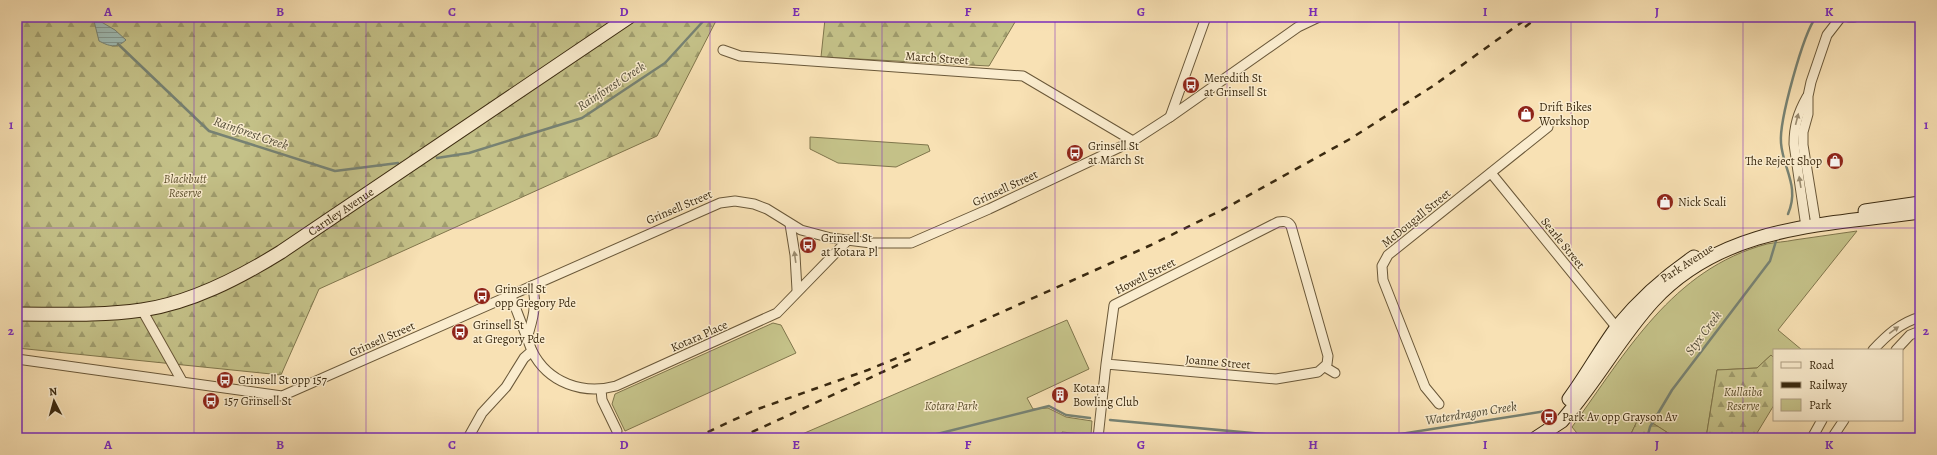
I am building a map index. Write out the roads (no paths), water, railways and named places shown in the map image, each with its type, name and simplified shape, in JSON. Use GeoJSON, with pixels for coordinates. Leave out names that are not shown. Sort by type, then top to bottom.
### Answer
{"type":"FeatureCollection","features":[{"type":"Feature","properties":{"kind":"main road","name":"Carnley Avenue"},"geometry":{"type":"LineString","coordinates":[[17,314],[91,314],[142,310],[199,294],[252,270],[629,17]]}},
{"type":"Feature","properties":{"kind":"main road","name":"Park Avenue"},"geometry":{"type":"LineString","coordinates":[[1547,429],[1577,388],[1617,328],[1649,291],[1677,268],[1699,253],[1722,241],[1767,230],[1920,203]]}},
{"type":"Feature","properties":{"kind":"main road","name":"Park Avenue"},"geometry":{"type":"LineString","coordinates":[[1810,222],[1920,212]]}},
{"type":"Feature","properties":{"kind":"main road","name":"Park Avenue"},"geometry":{"type":"LineString","coordinates":[[1536,438],[1562,420],[1593,381],[1644,311],[1662,292],[1694,267],[1722,251],[1767,230]]}},
{"type":"Feature","properties":{"kind":"main road"},"geometry":{"type":"LineString","coordinates":[[1593,381],[1597,368],[1616,338],[1617,328],[1626,326],[1649,300],[1662,292]]}},
{"type":"Feature","properties":{"kind":"street"},"geometry":{"type":"LineString","coordinates":[[1170,117],[1206,17]]}},
{"type":"Feature","properties":{"kind":"street","name":"Grinsell Street"},"geometry":{"type":"LineString","coordinates":[[17,359],[282,396],[511,296],[630,241],[720,203],[735,201],[754,204],[767,209],[790,224],[815,234],[871,243],[911,243],[989,209],[1134,141],[1298,27],[1319,17]]}},
{"type":"Feature","properties":{"kind":"street"},"geometry":{"type":"LineString","coordinates":[[1810,222],[1803,145],[1804,128],[1808,114],[1808,96],[1827,35],[1841,17]]}},
{"type":"Feature","properties":{"kind":"street"},"geometry":{"type":"LineString","coordinates":[[1849,17],[1854,17]]}},
{"type":"Feature","properties":{"kind":"street","name":"March Street"},"geometry":{"type":"LineString","coordinates":[[723,50],[740,56],[1023,76],[1134,141]]}},
{"type":"Feature","properties":{"kind":"street","name":"McDougall Street"},"geometry":{"type":"LineString","coordinates":[[1439,404],[1425,387],[1383,280],[1382,266],[1388,255],[1548,126]]}},
{"type":"Feature","properties":{"kind":"street","name":"Searle Street"},"geometry":{"type":"LineString","coordinates":[[1491,173],[1617,328]]}},
{"type":"Feature","properties":{"kind":"street","name":"Howell Street"},"geometry":{"type":"LineString","coordinates":[[1098,438],[1114,305],[1278,222],[1285,221],[1292,226],[1326,348],[1328,360],[1326,367]]}},
{"type":"Feature","properties":{"kind":"street"},"geometry":{"type":"LineString","coordinates":[[790,224],[795,255],[797,290]]}},
{"type":"Feature","properties":{"kind":"street","name":"Kotara Place"},"geometry":{"type":"LineString","coordinates":[[511,296],[532,351],[538,362],[558,379],[581,389],[601,390],[616,386],[765,319],[783,307],[797,290],[848,240]]}},
{"type":"Feature","properties":{"kind":"street"},"geometry":{"type":"LineString","coordinates":[[527,338],[532,324],[535,297],[532,286]]}},
{"type":"Feature","properties":{"kind":"street"},"geometry":{"type":"LineString","coordinates":[[142,310],[182,381]]}},
{"type":"Feature","properties":{"kind":"street"},"geometry":{"type":"LineString","coordinates":[[1874,349],[1892,331],[1909,321],[1920,317]]}},
{"type":"Feature","properties":{"kind":"street"},"geometry":{"type":"LineString","coordinates":[[1897,349],[1910,335],[1920,331]]}},
{"type":"Feature","properties":{"kind":"street"},"geometry":{"type":"LineString","coordinates":[[468,438],[482,413],[506,387],[524,358],[532,351]]}},
{"type":"Feature","properties":{"kind":"street","name":"Joanne Street"},"geometry":{"type":"LineString","coordinates":[[1106,364],[1276,379],[1313,374],[1326,367]]}},
{"type":"Feature","properties":{"kind":"street"},"geometry":{"type":"LineString","coordinates":[[1326,367],[1335,373]]}},
{"type":"Feature","properties":{"kind":"street"},"geometry":{"type":"LineString","coordinates":[[601,390],[602,400],[617,431]]}},
{"type":"Feature","properties":{"kind":"street"},"geometry":{"type":"LineString","coordinates":[[1812,438],[1821,421]]}},
{"type":"Feature","properties":{"kind":"street"},"geometry":{"type":"LineString","coordinates":[[1832,438],[1843,421]]}},
{"type":"Feature","properties":{"kind":"water"},"geometry":{"type":"Polygon","coordinates":[[[93,17],[115,30],[126,40],[116,46],[99,41],[93,17]]]}},
{"type":"Feature","properties":{"kind":"waterway","name":"Rainforest Creek"},"geometry":{"type":"LineString","coordinates":[[437,158],[469,153],[582,118],[665,63],[707,17]]}},
{"type":"Feature","properties":{"kind":"waterway","name":"Styx Creek"},"geometry":{"type":"LineString","coordinates":[[1788,214],[1791,204],[1792,186],[1782,152],[1781,132],[1793,78],[1805,41],[1816,17]]}},
{"type":"Feature","properties":{"kind":"waterway","name":"Rainforest Creek"},"geometry":{"type":"LineString","coordinates":[[118,44],[209,131],[335,171],[398,163]]}},
{"type":"Feature","properties":{"kind":"waterway","name":"Styx Creek"},"geometry":{"type":"LineString","coordinates":[[1647,438],[1650,427],[1672,390],[1770,261],[1776,241]]}},
{"type":"Feature","properties":{"kind":"waterway","name":"Waterdragon Creek"},"geometry":{"type":"LineString","coordinates":[[921,438],[1049,406],[1066,415],[1090,418]]}},
{"type":"Feature","properties":{"kind":"waterway","name":"Waterdragon Creek"},"geometry":{"type":"LineString","coordinates":[[1375,438],[1546,411]]}},
{"type":"Feature","properties":{"kind":"waterway","name":"Waterdragon Creek"},"geometry":{"type":"LineString","coordinates":[[1110,420],[1306,438]]}},
{"type":"Feature","properties":{"kind":"railway"},"geometry":{"type":"LineString","coordinates":[[695,438],[755,410],[868,370],[940,340],[1151,245],[1224,209],[1350,139],[1433,86],[1529,17]]}},
{"type":"Feature","properties":{"kind":"railway"},"geometry":{"type":"LineString","coordinates":[[1525,27],[1538,17]]}},
{"type":"Feature","properties":{"kind":"railway"},"geometry":{"type":"LineString","coordinates":[[739,438],[913,358]]}},
{"type":"Feature","properties":{"kind":"place","name":"Meredith St at Grinsell St"},"geometry":{"type":"Point","coordinates":[1191,85]}},
{"type":"Feature","properties":{"kind":"place","name":"Drift Bikes Workshop"},"geometry":{"type":"Point","coordinates":[1526,114]}},
{"type":"Feature","properties":{"kind":"place","name":"Grinsell St at March St"},"geometry":{"type":"Point","coordinates":[1075,153]}},
{"type":"Feature","properties":{"kind":"place","name":"The Reject Shop"},"geometry":{"type":"Point","coordinates":[1835,161]}},
{"type":"Feature","properties":{"kind":"place","name":"Nick Scali"},"geometry":{"type":"Point","coordinates":[1665,202]}},
{"type":"Feature","properties":{"kind":"place","name":"Grinsell St at Kotara Pl"},"geometry":{"type":"Point","coordinates":[808,245]}},
{"type":"Feature","properties":{"kind":"place","name":"Grinsell St opp Gregory Pde"},"geometry":{"type":"Point","coordinates":[482,296]}},
{"type":"Feature","properties":{"kind":"place","name":"Grinsell St at Gregory Pde"},"geometry":{"type":"Point","coordinates":[460,332]}},
{"type":"Feature","properties":{"kind":"place","name":"Grinsell St opp 157"},"geometry":{"type":"Point","coordinates":[225,380]}},
{"type":"Feature","properties":{"kind":"place","name":"Kotara Bowling Club"},"geometry":{"type":"Point","coordinates":[1060,395]}},
{"type":"Feature","properties":{"kind":"place","name":"157 Grinsell St"},"geometry":{"type":"Point","coordinates":[211,401]}},
{"type":"Feature","properties":{"kind":"place","name":"Park Av opp Grayson Av"},"geometry":{"type":"Point","coordinates":[1549,417]}},
{"type":"Feature","properties":{"kind":"park label","name":"Blackbutt Reserve"},"geometry":{"type":"Point","coordinates":[185,186]}},
{"type":"Feature","properties":{"kind":"park label","name":"Kullaiba Reserve"},"geometry":{"type":"Point","coordinates":[1743,399]}},
{"type":"Feature","properties":{"kind":"park label","name":"Kotara Park"},"geometry":{"type":"Point","coordinates":[951,406]}}]}
